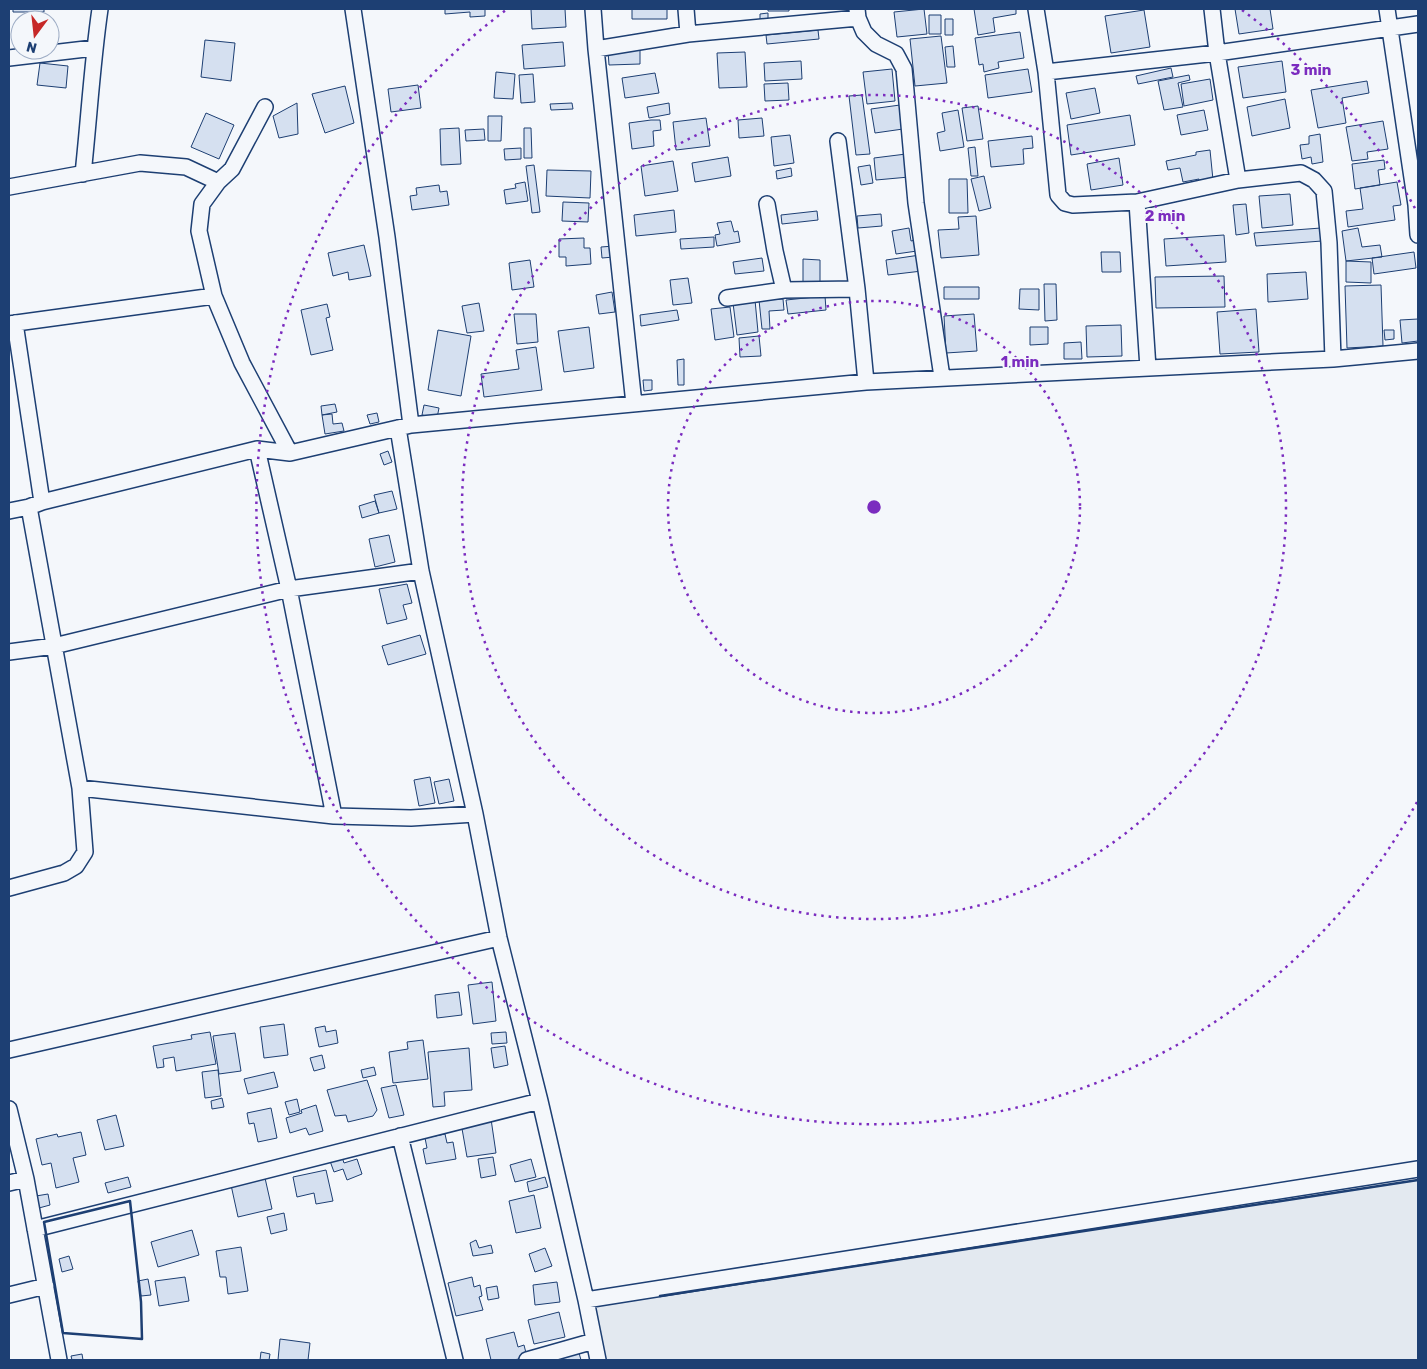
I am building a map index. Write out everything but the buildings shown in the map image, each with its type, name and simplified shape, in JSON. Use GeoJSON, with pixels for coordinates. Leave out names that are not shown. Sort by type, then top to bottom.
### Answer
{"type":"FeatureCollection","features":[{"type":"Feature","properties":{"kind":"street"},"geometry":{"type":"LineString","coordinates":[[83,174],[91,107],[94,48],[100,9]]}},
{"type":"Feature","properties":{"kind":"street"},"geometry":{"type":"LineString","coordinates":[[354,9],[387,237],[404,426],[421,571],[475,814],[499,938],[540,1101],[598,1360]]}},
{"type":"Feature","properties":{"kind":"street"},"geometry":{"type":"LineString","coordinates":[[593,9],[634,404]]}},
{"type":"Feature","properties":{"kind":"street"},"geometry":{"type":"LineString","coordinates":[[686,9],[688,34]]}},
{"type":"Feature","properties":{"kind":"street"},"geometry":{"type":"LineString","coordinates":[[1036,9],[1046,72],[1058,195],[1065,203],[1074,205],[1137,202],[1238,180],[1301,173],[1314,180],[1324,191],[1329,243],[1333,359]]}},
{"type":"Feature","properties":{"kind":"street"},"geometry":{"type":"LineString","coordinates":[[1212,9],[1217,53],[1238,180]]}},
{"type":"Feature","properties":{"kind":"street"},"geometry":{"type":"LineString","coordinates":[[1387,9],[1416,205],[1418,235]]}},
{"type":"Feature","properties":{"kind":"street"},"geometry":{"type":"LineString","coordinates":[[596,49],[688,34],[857,14],[864,32],[876,44],[896,54],[904,69],[916,202],[942,378]]}},
{"type":"Feature","properties":{"kind":"street"},"geometry":{"type":"LineString","coordinates":[[1046,72],[1217,53],[1418,24]]}},
{"type":"Feature","properties":{"kind":"street"},"geometry":{"type":"LineString","coordinates":[[9,58],[94,48]]}},
{"type":"Feature","properties":{"kind":"street"},"geometry":{"type":"LineString","coordinates":[[265,107],[232,169],[218,182],[202,204],[199,231],[214,296],[242,363],[290,453]]}},
{"type":"Feature","properties":{"kind":"street"},"geometry":{"type":"LineString","coordinates":[[838,141],[857,288],[866,382]]}},
{"type":"Feature","properties":{"kind":"street"},"geometry":{"type":"LineString","coordinates":[[9,187],[140,162],[186,167],[218,182]]}},
{"type":"Feature","properties":{"kind":"street"},"geometry":{"type":"LineString","coordinates":[[1137,202],[1148,368]]}},
{"type":"Feature","properties":{"kind":"street"},"geometry":{"type":"LineString","coordinates":[[767,204],[784,290]]}},
{"type":"Feature","properties":{"kind":"street"},"geometry":{"type":"LineString","coordinates":[[727,298],[784,290],[857,288]]}},
{"type":"Feature","properties":{"kind":"street"},"geometry":{"type":"LineString","coordinates":[[9,888],[64,873],[76,866],[85,852],[80,788],[54,646],[12,324],[214,296]]}},
{"type":"Feature","properties":{"kind":"street"},"geometry":{"type":"LineString","coordinates":[[9,511],[258,449],[290,453],[404,426],[866,382],[1333,359],[1418,351]]}},
{"type":"Feature","properties":{"kind":"street"},"geometry":{"type":"LineString","coordinates":[[258,449],[289,589],[334,816]]}},
{"type":"Feature","properties":{"kind":"street"},"geometry":{"type":"LineString","coordinates":[[9,652],[54,646],[289,589],[421,571]]}},
{"type":"Feature","properties":{"kind":"street"},"geometry":{"type":"LineString","coordinates":[[80,788],[334,816],[411,818],[475,814]]}},
{"type":"Feature","properties":{"kind":"street"},"geometry":{"type":"LineString","coordinates":[[9,1050],[499,938]]}},
{"type":"Feature","properties":{"kind":"street"},"geometry":{"type":"LineString","coordinates":[[34,1229],[540,1101]]}},
{"type":"Feature","properties":{"kind":"street"},"geometry":{"type":"LineString","coordinates":[[9,1109],[26,1178],[59,1360]]}},
{"type":"Feature","properties":{"kind":"street"},"geometry":{"type":"LineString","coordinates":[[400,1136],[455,1360]]}},
{"type":"Feature","properties":{"kind":"street"},"geometry":{"type":"LineString","coordinates":[[586,1300],[1418,1169]]}},
{"type":"Feature","properties":{"kind":"street"},"geometry":{"type":"LineString","coordinates":[[9,1183],[26,1178]]}},
{"type":"Feature","properties":{"kind":"street"},"geometry":{"type":"LineString","coordinates":[[9,1295],[46,1286]]}},
{"type":"Feature","properties":{"kind":"street"},"geometry":{"type":"LineString","coordinates":[[527,1360],[594,1342]]}},
{"type":"Feature","properties":{"kind":"shaded area"},"geometry":{"type":"Polygon","coordinates":[[[1418,1180],[1418,1360],[605,1360],[593,1306],[1418,1180]]]}},
{"type":"Feature","properties":{"kind":"wall"},"geometry":{"type":"LineString","coordinates":[[660,1296],[1418,1180]]}},
{"type":"Feature","properties":{"kind":"wall"},"geometry":{"type":"LineString","coordinates":[[130,1201],[141,1302],[142,1339],[63,1333],[44,1222],[130,1201]]}}]}
